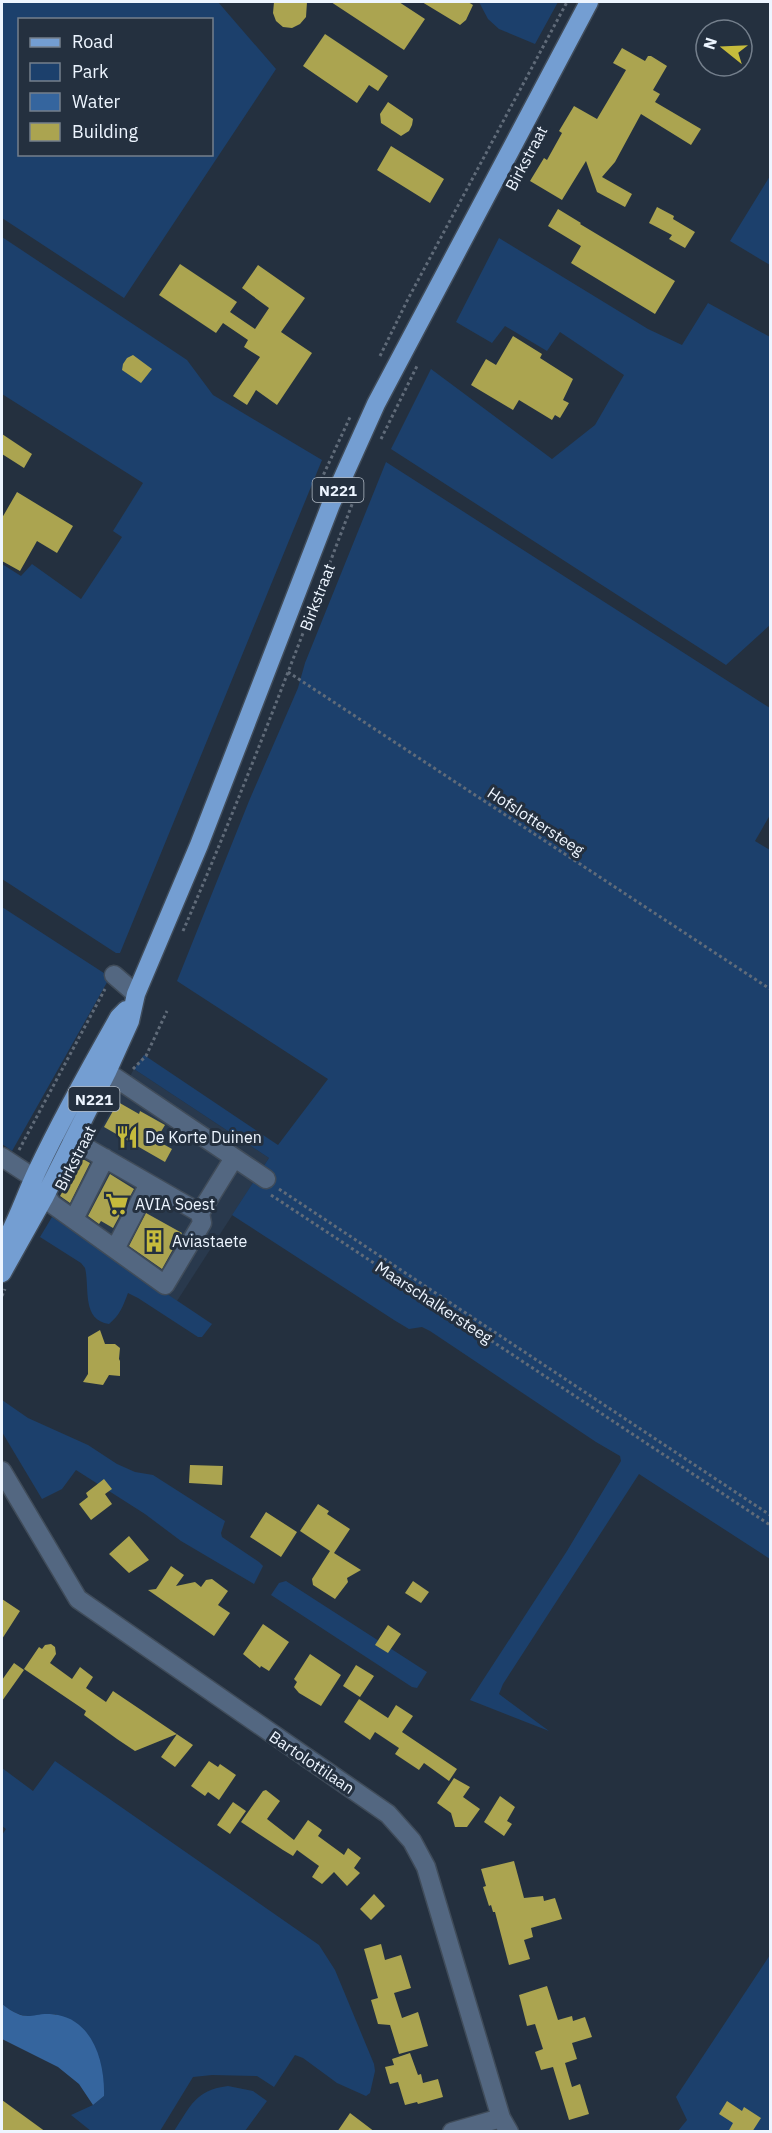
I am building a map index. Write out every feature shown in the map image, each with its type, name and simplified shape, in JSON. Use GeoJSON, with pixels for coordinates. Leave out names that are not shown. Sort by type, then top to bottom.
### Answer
{"type":"FeatureCollection","features":[{"type":"Feature","properties":{"kind":"main road","name":"Birkstraat"},"geometry":{"type":"LineString","coordinates":[[2,1273],[48,1200],[114,1075],[135,997],[200,845],[331,504],[376,404],[589,2]]}},
{"type":"Feature","properties":{"kind":"main road","name":"Birkstraat"},"geometry":{"type":"LineString","coordinates":[[2,1249],[74,1097],[119,1017],[135,997]]}},
{"type":"Feature","properties":{"kind":"street"},"geometry":{"type":"LineString","coordinates":[[118,978],[135,997]]}},
{"type":"Feature","properties":{"kind":"street"},"geometry":{"type":"LineString","coordinates":[[114,1075],[268,1181]]}},
{"type":"Feature","properties":{"kind":"street"},"geometry":{"type":"LineString","coordinates":[[74,1097],[67,1127],[77,1142],[200,1213]]}},
{"type":"Feature","properties":{"kind":"street"},"geometry":{"type":"LineString","coordinates":[[49,1147],[77,1142]]}},
{"type":"Feature","properties":{"kind":"street"},"geometry":{"type":"LineString","coordinates":[[74,1219],[105,1158]]}},
{"type":"Feature","properties":{"kind":"street"},"geometry":{"type":"LineString","coordinates":[[6,1160],[34,1178],[48,1200],[165,1286],[202,1223],[200,1213],[234,1158]]}},
{"type":"Feature","properties":{"kind":"street"},"geometry":{"type":"LineString","coordinates":[[115,1249],[150,1184]]}},
{"type":"Feature","properties":{"kind":"street","name":"Bartolottilaan"},"geometry":{"type":"LineString","coordinates":[[2,1471],[78,1599],[388,1814],[412,1841],[426,1867],[505,2125]]}},
{"type":"Feature","properties":{"kind":"street"},"geometry":{"type":"LineString","coordinates":[[452,2132],[505,2125]]}},
{"type":"Feature","properties":{"kind":"path"},"geometry":{"type":"LineString","coordinates":[[377,448],[419,363]]}},
{"type":"Feature","properties":{"kind":"path","name":"Birkstraat"},"geometry":{"type":"LineString","coordinates":[[179,940],[288,673],[358,488]]}},
{"type":"Feature","properties":{"kind":"path","name":"Hofslottersteeg"},"geometry":{"type":"LineString","coordinates":[[288,673],[771,988]]}},
{"type":"Feature","properties":{"kind":"path"},"geometry":{"type":"LineString","coordinates":[[6,1160],[107,987],[118,978]]}},
{"type":"Feature","properties":{"kind":"path"},"geometry":{"type":"LineString","coordinates":[[114,1075],[127,1074],[146,1056],[167,1011]]}},
{"type":"Feature","properties":{"kind":"path","name":"Maarschalkersteeg"},"geometry":{"type":"LineString","coordinates":[[771,1515],[268,1181],[267,1192],[771,1524]]}},
{"type":"Feature","properties":{"kind":"shaded area"},"geometry":{"type":"Polygon","coordinates":[[[134,1069],[269,1158],[177,1301],[52,1217],[134,1069]]]}},
{"type":"Feature","properties":{"kind":"green space"},"geometry":{"type":"Polygon","coordinates":[[[2,2],[218,2],[276,69],[124,298],[2,218],[2,2]]]}},
{"type":"Feature","properties":{"kind":"green space"},"geometry":{"type":"Polygon","coordinates":[[[479,2],[558,2],[535,44],[499,29],[488,19],[479,2]]]}},
{"type":"Feature","properties":{"kind":"green space"},"geometry":{"type":"Polygon","coordinates":[[[770,176],[770,265],[730,241],[770,176]]]}},
{"type":"Feature","properties":{"kind":"green space"},"geometry":{"type":"Polygon","coordinates":[[[2,237],[187,360],[213,395],[322,460],[120,953],[116,953],[2,879],[2,564],[21,576],[32,564],[81,599],[122,537],[113,531],[143,483],[2,394],[2,237]]]}},
{"type":"Feature","properties":{"kind":"green space"},"geometry":{"type":"Polygon","coordinates":[[[499,238],[648,329],[682,345],[708,303],[770,337],[770,625],[726,665],[391,449],[431,369],[552,459],[595,425],[624,375],[560,332],[547,351],[505,326],[492,343],[456,322],[499,238]]]}},
{"type":"Feature","properties":{"kind":"green space"},"geometry":{"type":"Polygon","coordinates":[[[386,462],[770,708],[770,815],[755,841],[770,850],[770,1559],[639,1474],[503,1684],[499,1694],[549,1731],[470,1700],[567,1551],[621,1461],[620,1456],[430,1331],[422,1327],[409,1329],[232,1215],[269,1158],[134,1069],[144,1055],[278,1145],[328,1079],[177,981],[249,801],[298,688],[305,663],[386,462]]]}},
{"type":"Feature","properties":{"kind":"green space"},"geometry":{"type":"Polygon","coordinates":[[[2,907],[110,977],[12,1151],[2,1144],[2,907]]]}},
{"type":"Feature","properties":{"kind":"green space"},"geometry":{"type":"Polygon","coordinates":[[[52,1217],[212,1324],[202,1337],[198,1337],[128,1293],[121,1310],[113,1321],[109,1324],[100,1321],[90,1310],[85,1268],[81,1263],[40,1237],[52,1217]]]}},
{"type":"Feature","properties":{"kind":"green space"},"geometry":{"type":"Polygon","coordinates":[[[2,1400],[28,1418],[88,1445],[117,1464],[135,1472],[153,1475],[225,1521],[222,1537],[263,1566],[254,1584],[181,1541],[145,1514],[76,1470],[62,1489],[42,1499],[2,1432],[2,1400]]]}},
{"type":"Feature","properties":{"kind":"green space"},"geometry":{"type":"Polygon","coordinates":[[[286,1581],[427,1672],[417,1688],[412,1687],[271,1595],[279,1583],[286,1581]]]}},
{"type":"Feature","properties":{"kind":"green space"},"geometry":{"type":"Polygon","coordinates":[[[55,1761],[319,1945],[335,1970],[374,2064],[375,2071],[370,2093],[366,2096],[337,2083],[303,2058],[295,2055],[274,2087],[257,2076],[193,2077],[160,2131],[91,2131],[71,2115],[93,2105],[104,2096],[56,2014],[22,2015],[2,2004],[2,1835],[6,1829],[2,1826],[2,1768],[33,1791],[55,1761]]]}},
{"type":"Feature","properties":{"kind":"green space"},"geometry":{"type":"Polygon","coordinates":[[[770,1955],[770,2131],[678,2131],[687,2120],[676,2097],[770,1955]]]}},
{"type":"Feature","properties":{"kind":"green space"},"geometry":{"type":"Polygon","coordinates":[[[228,2086],[253,2091],[267,2101],[245,2131],[174,2131],[201,2095],[228,2086]]]}},
{"type":"Feature","properties":{"kind":"water"},"geometry":{"type":"Polygon","coordinates":[[[2,2004],[11,2011],[25,2016],[58,2015],[81,2026],[89,2035],[99,2058],[104,2096],[93,2105],[79,2084],[58,2067],[2,2039],[2,2004]]]}},
{"type":"Feature","properties":{"kind":"building"},"geometry":{"type":"Polygon","coordinates":[[[274,2],[307,2],[306,17],[292,28],[283,27],[276,21],[273,13],[274,2]]]}},
{"type":"Feature","properties":{"kind":"building"},"geometry":{"type":"Polygon","coordinates":[[[331,2],[399,2],[425,19],[404,50],[331,2]]]}},
{"type":"Feature","properties":{"kind":"building"},"geometry":{"type":"Polygon","coordinates":[[[422,2],[468,2],[473,5],[466,20],[460,25],[422,2]]]}},
{"type":"Feature","properties":{"kind":"building"},"geometry":{"type":"Polygon","coordinates":[[[325,34],[388,76],[378,91],[369,85],[357,103],[303,66],[325,34]]]}},
{"type":"Feature","properties":{"kind":"building"},"geometry":{"type":"Polygon","coordinates":[[[622,48],[645,61],[648,56],[651,56],[667,66],[653,90],[660,94],[655,102],[701,129],[691,145],[641,114],[615,162],[602,177],[632,194],[625,207],[597,192],[586,161],[562,200],[530,181],[544,158],[547,160],[562,133],[559,131],[574,106],[597,119],[626,70],[613,63],[622,48]]]}},
{"type":"Feature","properties":{"kind":"building"},"geometry":{"type":"Polygon","coordinates":[[[388,102],[413,119],[409,131],[401,136],[381,123],[380,114],[388,102]]]}},
{"type":"Feature","properties":{"kind":"building"},"geometry":{"type":"Polygon","coordinates":[[[391,146],[444,179],[430,203],[377,170],[391,146]]]}},
{"type":"Feature","properties":{"kind":"building"},"geometry":{"type":"Polygon","coordinates":[[[657,207],[674,216],[673,219],[695,232],[685,248],[669,239],[672,235],[649,223],[657,207]]]}},
{"type":"Feature","properties":{"kind":"building"},"geometry":{"type":"Polygon","coordinates":[[[558,209],[675,281],[655,314],[571,263],[581,246],[548,226],[558,209]]]}},
{"type":"Feature","properties":{"kind":"building"},"geometry":{"type":"Polygon","coordinates":[[[180,264],[237,302],[230,312],[255,329],[269,308],[242,288],[258,265],[305,298],[281,332],[312,353],[277,405],[256,390],[247,405],[233,396],[260,357],[244,347],[248,340],[223,323],[216,333],[159,295],[180,264]]]}},
{"type":"Feature","properties":{"kind":"building"},"geometry":{"type":"Polygon","coordinates":[[[513,336],[542,354],[540,358],[573,379],[563,400],[569,403],[560,418],[555,415],[552,420],[519,400],[513,410],[471,385],[486,359],[496,365],[513,336]]]}},
{"type":"Feature","properties":{"kind":"building"},"geometry":{"type":"Polygon","coordinates":[[[133,355],[152,369],[141,383],[122,370],[127,358],[133,355]]]}},
{"type":"Feature","properties":{"kind":"building"},"geometry":{"type":"Polygon","coordinates":[[[2,434],[32,454],[24,468],[2,454],[2,434]]]}},
{"type":"Feature","properties":{"kind":"building"},"geometry":{"type":"Polygon","coordinates":[[[17,492],[73,526],[57,553],[37,541],[20,571],[2,561],[2,518],[17,492]]]}},
{"type":"Feature","properties":{"kind":"building"},"geometry":{"type":"Polygon","coordinates":[[[118,1102],[165,1125],[156,1140],[172,1149],[165,1162],[104,1127],[118,1102]]]}},
{"type":"Feature","properties":{"kind":"building"},"geometry":{"type":"Polygon","coordinates":[[[81,1158],[90,1163],[70,1203],[60,1196],[81,1158]]]}},
{"type":"Feature","properties":{"kind":"building"},"geometry":{"type":"Polygon","coordinates":[[[110,1174],[134,1189],[113,1228],[101,1221],[99,1224],[88,1216],[110,1174]]]}},
{"type":"Feature","properties":{"kind":"building","name":"Aviastaete"},"geometry":{"type":"Polygon","coordinates":[[[146,1213],[182,1233],[162,1269],[129,1246],[146,1213]]]}},
{"type":"Feature","properties":{"kind":"building"},"geometry":{"type":"Polygon","coordinates":[[[100,1330],[105,1344],[115,1344],[120,1348],[120,1376],[109,1375],[103,1385],[83,1382],[88,1374],[88,1337],[100,1330]]]}},
{"type":"Feature","properties":{"kind":"building"},"geometry":{"type":"Polygon","coordinates":[[[190,1465],[223,1466],[222,1485],[189,1483],[190,1465]]]}},
{"type":"Feature","properties":{"kind":"building"},"geometry":{"type":"Polygon","coordinates":[[[104,1479],[112,1489],[105,1494],[112,1504],[91,1520],[79,1504],[88,1497],[86,1493],[104,1479]]]}},
{"type":"Feature","properties":{"kind":"building"},"geometry":{"type":"Polygon","coordinates":[[[318,1504],[329,1511],[327,1514],[350,1529],[334,1553],[361,1570],[347,1578],[348,1582],[335,1599],[313,1585],[312,1579],[330,1551],[300,1531],[318,1504]]]}},
{"type":"Feature","properties":{"kind":"building"},"geometry":{"type":"Polygon","coordinates":[[[266,1512],[297,1532],[281,1557],[250,1537],[266,1512]]]}},
{"type":"Feature","properties":{"kind":"building"},"geometry":{"type":"Polygon","coordinates":[[[129,1536],[149,1560],[129,1573],[109,1554],[129,1536]]]}},
{"type":"Feature","properties":{"kind":"building"},"geometry":{"type":"Polygon","coordinates":[[[171,1566],[184,1575],[176,1586],[195,1582],[201,1587],[206,1580],[212,1579],[228,1591],[218,1605],[230,1613],[214,1636],[148,1590],[156,1589],[171,1566]]]}},
{"type":"Feature","properties":{"kind":"building"},"geometry":{"type":"Polygon","coordinates":[[[413,1581],[429,1592],[421,1603],[405,1593],[413,1581]]]}},
{"type":"Feature","properties":{"kind":"building"},"geometry":{"type":"Polygon","coordinates":[[[2,1599],[20,1611],[2,1639],[2,1599]]]}},
{"type":"Feature","properties":{"kind":"building"},"geometry":{"type":"Polygon","coordinates":[[[263,1624],[289,1642],[269,1671],[261,1666],[260,1668],[243,1654],[263,1624]]]}},
{"type":"Feature","properties":{"kind":"building"},"geometry":{"type":"Polygon","coordinates":[[[388,1625],[401,1634],[388,1653],[375,1645],[388,1625]]]}},
{"type":"Feature","properties":{"kind":"building"},"geometry":{"type":"Polygon","coordinates":[[[51,1644],[55,1647],[56,1654],[50,1663],[72,1679],[80,1667],[93,1677],[86,1688],[106,1702],[113,1691],[177,1734],[135,1751],[117,1739],[84,1715],[86,1711],[24,1669],[39,1647],[42,1649],[45,1645],[51,1644]]]}},
{"type":"Feature","properties":{"kind":"building"},"geometry":{"type":"Polygon","coordinates":[[[310,1654],[341,1675],[321,1706],[299,1693],[294,1687],[297,1682],[294,1679],[310,1654]]]}},
{"type":"Feature","properties":{"kind":"building"},"geometry":{"type":"Polygon","coordinates":[[[14,1663],[24,1670],[2,1701],[2,1680],[14,1663]]]}},
{"type":"Feature","properties":{"kind":"building"},"geometry":{"type":"Polygon","coordinates":[[[356,1665],[374,1676],[360,1697],[343,1686],[356,1665]]]}},
{"type":"Feature","properties":{"kind":"building"},"geometry":{"type":"Polygon","coordinates":[[[359,1699],[388,1718],[396,1705],[413,1716],[402,1732],[457,1769],[449,1781],[424,1763],[419,1770],[395,1754],[399,1748],[375,1732],[370,1740],[344,1722],[359,1699]]]}},
{"type":"Feature","properties":{"kind":"building"},"geometry":{"type":"Polygon","coordinates":[[[177,1734],[193,1745],[175,1767],[161,1757],[177,1734]]]}},
{"type":"Feature","properties":{"kind":"building"},"geometry":{"type":"Polygon","coordinates":[[[209,1761],[218,1767],[220,1764],[236,1775],[219,1800],[208,1792],[205,1796],[191,1786],[209,1761]]]}},
{"type":"Feature","properties":{"kind":"building"},"geometry":{"type":"Polygon","coordinates":[[[454,1778],[470,1787],[463,1797],[480,1809],[467,1827],[455,1827],[451,1813],[437,1803],[454,1778]]]}},
{"type":"Feature","properties":{"kind":"building"},"geometry":{"type":"Polygon","coordinates":[[[266,1790],[280,1801],[267,1819],[294,1840],[308,1820],[322,1830],[318,1836],[344,1855],[348,1848],[361,1858],[354,1868],[360,1873],[347,1886],[334,1872],[322,1884],[312,1877],[319,1866],[297,1850],[293,1856],[241,1822],[266,1790]]]}},
{"type":"Feature","properties":{"kind":"building"},"geometry":{"type":"Polygon","coordinates":[[[500,1796],[515,1807],[507,1821],[512,1824],[504,1836],[484,1822],[500,1796]]]}},
{"type":"Feature","properties":{"kind":"building"},"geometry":{"type":"Polygon","coordinates":[[[233,1802],[246,1811],[230,1834],[217,1825],[233,1802]]]}},
{"type":"Feature","properties":{"kind":"building"},"geometry":{"type":"Polygon","coordinates":[[[514,1861],[524,1898],[543,1896],[544,1901],[555,1898],[562,1919],[531,1928],[533,1937],[524,1940],[530,1959],[509,1965],[495,1912],[491,1905],[489,1906],[483,1887],[486,1886],[481,1869],[514,1861]]]}},
{"type":"Feature","properties":{"kind":"building"},"geometry":{"type":"Polygon","coordinates":[[[374,1894],[385,1906],[371,1920],[360,1909],[374,1894]]]}},
{"type":"Feature","properties":{"kind":"building"},"geometry":{"type":"Polygon","coordinates":[[[381,1944],[385,1960],[401,1955],[411,1988],[394,1993],[402,2018],[418,2012],[428,2046],[399,2054],[390,2025],[378,2024],[371,2000],[378,1998],[364,1949],[381,1944]]]}},
{"type":"Feature","properties":{"kind":"building"},"geometry":{"type":"Polygon","coordinates":[[[547,1986],[558,2020],[572,2016],[573,2021],[585,2017],[592,2037],[572,2043],[577,2059],[565,2063],[572,2087],[580,2084],[589,2114],[569,2120],[553,2067],[541,2070],[535,2052],[543,2049],[535,2024],[527,2026],[519,1995],[547,1986]]]}},
{"type":"Feature","properties":{"kind":"building"},"geometry":{"type":"Polygon","coordinates":[[[410,2053],[423,2083],[438,2079],[443,2097],[405,2105],[398,2082],[390,2084],[385,2067],[394,2065],[392,2059],[410,2053]]]}},
{"type":"Feature","properties":{"kind":"building"},"geometry":{"type":"Polygon","coordinates":[[[2,2100],[46,2132],[2,2132],[2,2100]]]}},
{"type":"Feature","properties":{"kind":"building"},"geometry":{"type":"Polygon","coordinates":[[[727,2101],[742,2111],[744,2107],[761,2118],[752,2132],[728,2132],[733,2123],[719,2114],[727,2101]]]}},
{"type":"Feature","properties":{"kind":"building"},"geometry":{"type":"Polygon","coordinates":[[[350,2113],[375,2132],[337,2132],[350,2113]]]}},
{"type":"Feature","properties":{"kind":"place","name":"De Korte Duinen"},"geometry":{"type":"Point","coordinates":[127,1137]}},
{"type":"Feature","properties":{"kind":"place","name":"AVIA Soest"},"geometry":{"type":"Point","coordinates":[117,1204]}},
{"type":"Feature","properties":{"kind":"place","name":"Aviastaete"},"geometry":{"type":"Point","coordinates":[154,1241]}}]}
